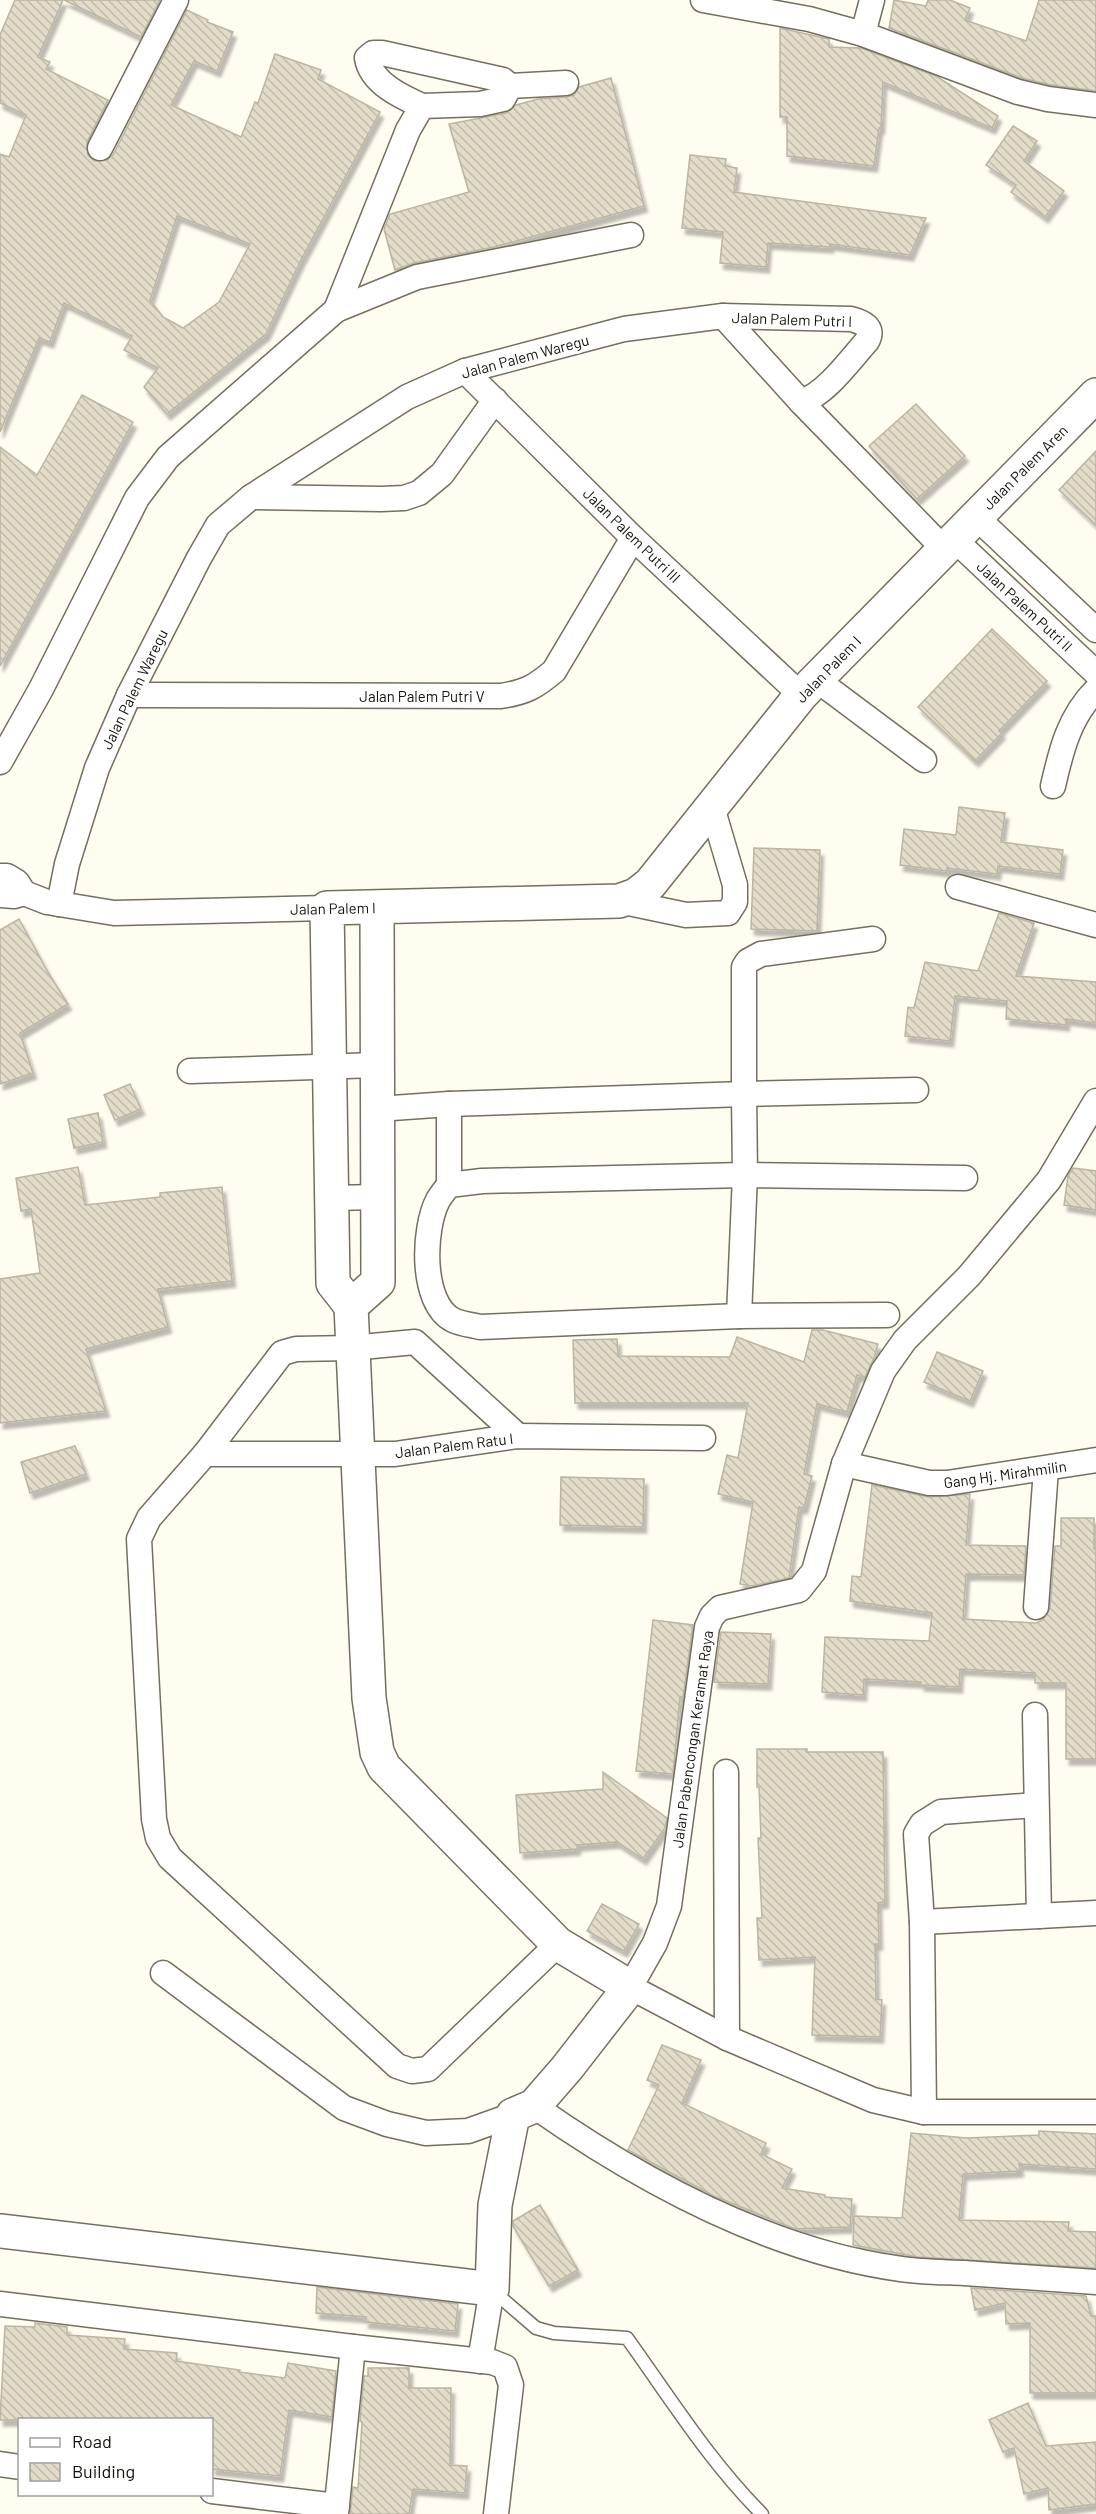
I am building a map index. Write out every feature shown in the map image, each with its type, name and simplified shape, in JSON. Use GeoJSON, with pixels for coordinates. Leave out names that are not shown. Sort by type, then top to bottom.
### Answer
{"type":"FeatureCollection","features":[{"type":"Feature","properties":{"kind":"street"},"geometry":{"type":"LineString","coordinates":[[100,148],[176,0]]}},
{"type":"Feature","properties":{"kind":"street"},"geometry":{"type":"LineString","coordinates":[[703,0],[809,19],[863,34],[1018,92],[1048,99],[1096,105]]}},
{"type":"Feature","properties":{"kind":"street"},"geometry":{"type":"LineString","coordinates":[[863,34],[872,0]]}},
{"type":"Feature","properties":{"kind":"street"},"geometry":{"type":"LineString","coordinates":[[510,87],[503,99],[480,104],[422,106],[403,98],[383,84],[369,67],[367,58],[373,53],[382,53],[503,80],[510,87],[566,83]]}},
{"type":"Feature","properties":{"kind":"street"},"geometry":{"type":"LineString","coordinates":[[336,310],[408,130],[422,106]]}},
{"type":"Feature","properties":{"kind":"street"},"geometry":{"type":"LineString","coordinates":[[0,762],[41,690],[136,498],[168,457],[336,310],[417,277],[631,235]]}},
{"type":"Feature","properties":{"kind":"street","name":"Jalan Palem Waregu"},"geometry":{"type":"LineString","coordinates":[[40,899],[67,864],[97,768],[129,695],[218,525],[251,497],[407,397],[465,371],[624,329],[723,316]]}},
{"type":"Feature","properties":{"kind":"street","name":"Jalan Palem Putri I"},"geometry":{"type":"LineString","coordinates":[[723,316],[801,402],[949,544]]}},
{"type":"Feature","properties":{"kind":"street","name":"Jalan Palem Putri I"},"geometry":{"type":"LineString","coordinates":[[723,316],[851,319],[864,322],[869,329],[870,336],[867,341],[820,392],[811,399],[801,402]]}},
{"type":"Feature","properties":{"kind":"street","name":"Jalan Palem Putri III"},"geometry":{"type":"LineString","coordinates":[[465,371],[633,538],[809,687],[924,760]]}},
{"type":"Feature","properties":{"kind":"street","name":"Jalan Palem Aren"},"geometry":{"type":"LineString","coordinates":[[949,544],[1096,395]]}},
{"type":"Feature","properties":{"kind":"street"},"geometry":{"type":"LineString","coordinates":[[251,497],[381,499],[404,498],[419,493],[442,474],[495,400]]}},
{"type":"Feature","properties":{"kind":"street","name":"Jalan Palem Putri II"},"geometry":{"type":"LineString","coordinates":[[976,517],[1096,630]]}},
{"type":"Feature","properties":{"kind":"street","name":"Jalan Palem Putri V"},"geometry":{"type":"LineString","coordinates":[[129,695],[501,696],[524,692],[540,684],[554,671],[633,538]]}},
{"type":"Feature","properties":{"kind":"street","name":"Jalan Palem Putri II"},"geometry":{"type":"LineString","coordinates":[[949,544],[1096,673]]}},
{"type":"Feature","properties":{"kind":"street","name":"Jalan Palem I"},"geometry":{"type":"LineString","coordinates":[[620,901],[636,895],[650,884],[809,687],[949,544]]}},
{"type":"Feature","properties":{"kind":"street"},"geometry":{"type":"LineString","coordinates":[[1053,786],[1063,742],[1096,690]]}},
{"type":"Feature","properties":{"kind":"street","name":"Jalan Palem I"},"geometry":{"type":"LineString","coordinates":[[40,899],[114,914],[620,901],[686,915],[728,914],[735,902],[735,885],[712,807]]}},
{"type":"Feature","properties":{"kind":"street"},"geometry":{"type":"LineString","coordinates":[[0,876],[7,876],[40,899]]}},
{"type":"Feature","properties":{"kind":"street"},"geometry":{"type":"LineString","coordinates":[[958,887],[1096,925]]}},
{"type":"Feature","properties":{"kind":"street"},"geometry":{"type":"LineString","coordinates":[[0,896],[40,899]]}},
{"type":"Feature","properties":{"kind":"street"},"geometry":{"type":"LineString","coordinates":[[327,908],[333,1283],[351,1306],[351,1348],[359,1453],[369,1698],[376,1752],[384,1767],[558,1944],[630,1987],[727,2038],[873,2100],[924,2112],[1096,2112]]}},
{"type":"Feature","properties":{"kind":"street"},"geometry":{"type":"LineString","coordinates":[[351,1306],[378,1282],[376,908]]}},
{"type":"Feature","properties":{"kind":"street"},"geometry":{"type":"LineString","coordinates":[[740,1316],[745,1175],[744,967],[748,960],[761,954],[873,939]]}},
{"type":"Feature","properties":{"kind":"street"},"geometry":{"type":"LineString","coordinates":[[190,1071],[377,1065]]}},
{"type":"Feature","properties":{"kind":"street"},"geometry":{"type":"LineString","coordinates":[[378,1109],[449,1104],[915,1090]]}},
{"type":"Feature","properties":{"kind":"street","name":"Jalan Pabencongan Keramat Raya"},"geometry":{"type":"LineString","coordinates":[[630,1987],[655,1942],[669,1906],[707,1627],[712,1616],[720,1608],[799,1590],[806,1582],[814,1571],[844,1464],[883,1371],[905,1340],[969,1276],[1049,1180],[1096,1101]]}},
{"type":"Feature","properties":{"kind":"street"},"geometry":{"type":"LineString","coordinates":[[449,1104],[449,1185],[437,1201],[429,1236],[429,1285],[438,1305],[452,1320],[480,1327],[740,1316],[887,1315]]}},
{"type":"Feature","properties":{"kind":"street"},"geometry":{"type":"LineString","coordinates":[[449,1185],[482,1182],[745,1175],[965,1178]]}},
{"type":"Feature","properties":{"kind":"street"},"geometry":{"type":"LineString","coordinates":[[332,1198],[378,1197]]}},
{"type":"Feature","properties":{"kind":"street"},"geometry":{"type":"LineString","coordinates":[[518,1436],[415,1342],[351,1348],[296,1349],[282,1353],[205,1454],[149,1518],[139,1539],[154,1819],[158,1838],[170,1858],[397,2066],[412,2071],[428,2069],[558,1944]]}},
{"type":"Feature","properties":{"kind":"street","name":"Jalan Palem Ratu I"},"geometry":{"type":"LineString","coordinates":[[205,1454],[395,1454],[518,1436],[703,1438]]}},
{"type":"Feature","properties":{"kind":"street","name":"Gang Hj. Mirahmilin"},"geometry":{"type":"LineString","coordinates":[[844,1464],[938,1483],[1096,1460]]}},
{"type":"Feature","properties":{"kind":"street"},"geometry":{"type":"LineString","coordinates":[[1036,1607],[1046,1469]]}},
{"type":"Feature","properties":{"kind":"street"},"geometry":{"type":"LineString","coordinates":[[1035,1715],[1035,1805],[1040,1916]]}},
{"type":"Feature","properties":{"kind":"street"},"geometry":{"type":"LineString","coordinates":[[726,1772],[727,2038]]}},
{"type":"Feature","properties":{"kind":"street"},"geometry":{"type":"LineString","coordinates":[[924,2112],[922,1922],[915,1834],[922,1824],[941,1812],[1035,1805]]}},
{"type":"Feature","properties":{"kind":"street"},"geometry":{"type":"LineString","coordinates":[[922,1922],[1096,1913]]}},
{"type":"Feature","properties":{"kind":"street"},"geometry":{"type":"LineString","coordinates":[[163,1973],[344,2108],[387,2124],[426,2133],[468,2131],[518,2121],[582,2140],[676,2193],[778,2239],[824,2254],[901,2270],[1096,2282]]}},
{"type":"Feature","properties":{"kind":"street"},"geometry":{"type":"LineString","coordinates":[[480,2361],[492,2289],[498,2180],[518,2121],[567,2068],[630,1987]]}},
{"type":"Feature","properties":{"kind":"street"},"geometry":{"type":"LineString","coordinates":[[0,2231],[492,2289]]}},
{"type":"Feature","properties":{"kind":"street"},"geometry":{"type":"LineString","coordinates":[[0,2304],[492,2362],[506,2367],[511,2385],[496,2514]]}},
{"type":"Feature","properties":{"kind":"street"},"geometry":{"type":"LineString","coordinates":[[213,2491],[336,2510],[353,2347]]}},
{"type":"Feature","properties":{"kind":"street"},"geometry":{"type":"LineString","coordinates":[[0,2464],[18,2467]]}},
{"type":"Feature","properties":{"kind":"lane"},"geometry":{"type":"LineString","coordinates":[[492,2289],[536,2328],[554,2333],[627,2338],[689,2426],[741,2493],[762,2514]]}},
{"type":"Feature","properties":{"kind":"building"},"geometry":{"type":"Polygon","coordinates":[[[15,0],[63,0],[38,57],[50,62],[46,69],[108,100],[87,142],[88,155],[94,161],[107,160],[113,155],[187,10],[208,20],[207,22],[233,32],[217,71],[194,61],[171,105],[241,137],[255,102],[258,103],[275,54],[321,70],[318,79],[380,112],[300,262],[266,334],[167,414],[144,387],[158,368],[124,350],[132,336],[64,303],[50,342],[39,338],[0,432],[0,154],[9,157],[26,115],[0,103],[0,35],[15,0]],[[177,216],[150,300],[163,317],[183,328],[219,302],[250,244],[177,216]]]}},
{"type":"Feature","properties":{"kind":"building"},"geometry":{"type":"Polygon","coordinates":[[[64,0],[160,0],[141,37],[64,0]]]}},
{"type":"Feature","properties":{"kind":"building"},"geometry":{"type":"Polygon","coordinates":[[[894,0],[926,6],[928,0],[950,0],[970,8],[965,20],[1026,41],[1039,0],[1096,0],[1096,91],[1051,85],[1022,78],[889,28],[894,0]]]}},
{"type":"Feature","properties":{"kind":"building"},"geometry":{"type":"Polygon","coordinates":[[[780,28],[829,39],[829,47],[861,48],[936,76],[998,116],[992,128],[883,82],[881,128],[879,128],[874,166],[787,156],[787,117],[780,117],[780,28]]]}},
{"type":"Feature","properties":{"kind":"building"},"geometry":{"type":"Polygon","coordinates":[[[611,78],[644,206],[494,247],[414,263],[395,270],[384,229],[390,214],[469,192],[449,124],[506,113],[516,105],[538,99],[567,97],[574,95],[579,87],[611,78]]]}},
{"type":"Feature","properties":{"kind":"building"},"geometry":{"type":"Polygon","coordinates":[[[1013,126],[1037,141],[1024,161],[1064,191],[1045,217],[1011,192],[1016,185],[986,165],[1013,126]]]}},
{"type":"Feature","properties":{"kind":"building"},"geometry":{"type":"Polygon","coordinates":[[[690,155],[726,159],[725,166],[737,168],[734,192],[926,218],[910,255],[830,244],[830,247],[768,243],[766,267],[720,263],[723,232],[682,228],[690,155]]]}},
{"type":"Feature","properties":{"kind":"building"},"geometry":{"type":"Polygon","coordinates":[[[82,395],[133,422],[0,666],[0,447],[37,475],[82,395]]]}},
{"type":"Feature","properties":{"kind":"building"},"geometry":{"type":"Polygon","coordinates":[[[916,404],[965,456],[917,499],[869,446],[916,404]]]}},
{"type":"Feature","properties":{"kind":"building"},"geometry":{"type":"Polygon","coordinates":[[[1096,451],[1096,525],[1059,490],[1096,451]]]}},
{"type":"Feature","properties":{"kind":"building"},"geometry":{"type":"Polygon","coordinates":[[[992,629],[1047,681],[999,731],[1002,733],[975,761],[918,707],[992,629]]]}},
{"type":"Feature","properties":{"kind":"building"},"geometry":{"type":"Polygon","coordinates":[[[959,807],[1005,813],[1001,842],[1063,850],[1060,874],[998,866],[997,874],[900,865],[904,829],[956,835],[959,807]]]}},
{"type":"Feature","properties":{"kind":"building"},"geometry":{"type":"Polygon","coordinates":[[[754,848],[820,850],[817,931],[751,929],[754,848]]]}},
{"type":"Feature","properties":{"kind":"building"},"geometry":{"type":"Polygon","coordinates":[[[999,913],[1034,923],[1016,976],[1096,982],[1096,1023],[1066,1019],[1066,1025],[1006,1019],[1007,1001],[955,996],[950,1041],[905,1036],[908,1007],[914,1008],[925,962],[978,971],[999,913]]]}},
{"type":"Feature","properties":{"kind":"building"},"geometry":{"type":"Polygon","coordinates":[[[19,919],[68,1004],[20,1033],[33,1073],[0,1084],[0,930],[19,919]]]}},
{"type":"Feature","properties":{"kind":"building"},"geometry":{"type":"Polygon","coordinates":[[[130,1084],[141,1109],[115,1120],[104,1095],[130,1084]]]}},
{"type":"Feature","properties":{"kind":"building"},"geometry":{"type":"Polygon","coordinates":[[[98,1113],[103,1142],[74,1148],[68,1119],[98,1113]]]}},
{"type":"Feature","properties":{"kind":"building"},"geometry":{"type":"Polygon","coordinates":[[[78,1167],[85,1205],[160,1197],[160,1193],[222,1187],[232,1281],[158,1289],[168,1327],[86,1349],[106,1411],[0,1423],[0,1279],[40,1273],[31,1209],[21,1211],[16,1178],[78,1167]]]}},
{"type":"Feature","properties":{"kind":"building"},"geometry":{"type":"Polygon","coordinates":[[[1073,1168],[1096,1171],[1096,1210],[1064,1205],[1068,1176],[1073,1168]]]}},
{"type":"Feature","properties":{"kind":"building"},"geometry":{"type":"Polygon","coordinates":[[[812,1330],[823,1330],[878,1344],[865,1377],[857,1375],[847,1412],[817,1404],[804,1474],[812,1476],[804,1508],[799,1507],[789,1578],[752,1586],[740,1584],[753,1502],[718,1494],[727,1455],[738,1458],[748,1403],[575,1403],[573,1340],[617,1339],[618,1356],[730,1357],[737,1337],[804,1362],[812,1330]]]}},
{"type":"Feature","properties":{"kind":"building"},"geometry":{"type":"Polygon","coordinates":[[[937,1352],[983,1371],[970,1401],[924,1382],[937,1352]]]}},
{"type":"Feature","properties":{"kind":"building"},"geometry":{"type":"Polygon","coordinates":[[[75,1446],[86,1474],[30,1493],[21,1462],[75,1446]]]}},
{"type":"Feature","properties":{"kind":"building"},"geometry":{"type":"Polygon","coordinates":[[[561,1477],[644,1479],[643,1527],[560,1525],[561,1477]]]}},
{"type":"Feature","properties":{"kind":"building"},"geometry":{"type":"Polygon","coordinates":[[[872,1485],[929,1497],[970,1494],[966,1545],[1026,1546],[1024,1575],[966,1574],[963,1619],[1036,1623],[1043,1620],[1050,1608],[1055,1546],[1061,1546],[1061,1518],[1094,1518],[1096,1759],[1066,1759],[1066,1683],[1035,1683],[1035,1673],[960,1669],[959,1687],[864,1679],[863,1695],[822,1692],[825,1637],[929,1641],[932,1613],[850,1601],[852,1576],[861,1577],[872,1485]]]}},
{"type":"Feature","properties":{"kind":"building"},"geometry":{"type":"Polygon","coordinates":[[[653,1620],[693,1625],[683,1697],[680,1697],[673,1774],[636,1771],[653,1620]]]}},
{"type":"Feature","properties":{"kind":"building"},"geometry":{"type":"Polygon","coordinates":[[[721,1632],[771,1634],[768,1684],[714,1682],[721,1632]]]}},
{"type":"Feature","properties":{"kind":"building"},"geometry":{"type":"Polygon","coordinates":[[[757,1749],[807,1749],[807,1752],[883,1752],[885,1902],[878,1903],[879,1944],[875,1944],[876,1999],[882,2000],[880,2037],[812,2035],[815,1957],[759,1960],[757,1918],[762,1918],[757,1749]]]}},
{"type":"Feature","properties":{"kind":"building"},"geometry":{"type":"Polygon","coordinates":[[[603,1772],[667,1818],[665,1828],[643,1859],[617,1842],[577,1845],[577,1849],[520,1853],[516,1795],[603,1789],[603,1772]]]}},
{"type":"Feature","properties":{"kind":"building"},"geometry":{"type":"Polygon","coordinates":[[[602,1904],[639,1924],[624,1951],[587,1931],[602,1904]]]}},
{"type":"Feature","properties":{"kind":"building"},"geometry":{"type":"Polygon","coordinates":[[[662,2045],[701,2060],[682,2103],[766,2143],[761,2154],[792,2169],[782,2188],[825,2195],[825,2197],[852,2199],[850,2227],[795,2229],[714,2196],[628,2150],[659,2085],[647,2080],[662,2045]]]}},
{"type":"Feature","properties":{"kind":"building"},"geometry":{"type":"Polygon","coordinates":[[[1039,2131],[1096,2134],[1096,2169],[1019,2164],[1020,2171],[963,2174],[959,2220],[1069,2222],[1068,2231],[1096,2232],[1096,2268],[918,2257],[853,2245],[854,2216],[902,2218],[911,2133],[967,2138],[1039,2135],[1039,2131]]]}},
{"type":"Feature","properties":{"kind":"building"},"geometry":{"type":"Polygon","coordinates":[[[540,2205],[578,2270],[549,2286],[513,2226],[513,2221],[540,2205]]]}},
{"type":"Feature","properties":{"kind":"building"},"geometry":{"type":"Polygon","coordinates":[[[317,2287],[458,2304],[455,2331],[365,2322],[366,2317],[316,2313],[317,2287]]]}},
{"type":"Feature","properties":{"kind":"building"},"geometry":{"type":"Polygon","coordinates":[[[971,2288],[1086,2296],[1091,2316],[1096,2316],[1096,2393],[1030,2393],[1030,2323],[1006,2324],[1005,2303],[975,2310],[971,2288]]]}},
{"type":"Feature","properties":{"kind":"building"},"geometry":{"type":"Polygon","coordinates":[[[35,2323],[67,2327],[67,2335],[125,2339],[124,2349],[177,2353],[176,2361],[240,2370],[239,2372],[285,2378],[288,2363],[336,2371],[332,2417],[289,2410],[280,2476],[213,2469],[213,2418],[18,2418],[18,2420],[0,2420],[5,2326],[35,2327],[35,2323]]]}},
{"type":"Feature","properties":{"kind":"building"},"geometry":{"type":"Polygon","coordinates":[[[368,2368],[409,2368],[409,2388],[451,2388],[450,2465],[467,2466],[465,2493],[413,2489],[409,2514],[350,2514],[353,2487],[358,2488],[362,2422],[360,2421],[364,2376],[368,2376],[368,2368]]]}},
{"type":"Feature","properties":{"kind":"building"},"geometry":{"type":"Polygon","coordinates":[[[1028,2403],[1046,2446],[1096,2442],[1096,2504],[1049,2510],[1048,2488],[1024,2494],[1014,2448],[1003,2452],[989,2420],[1028,2403]]]}}]}
